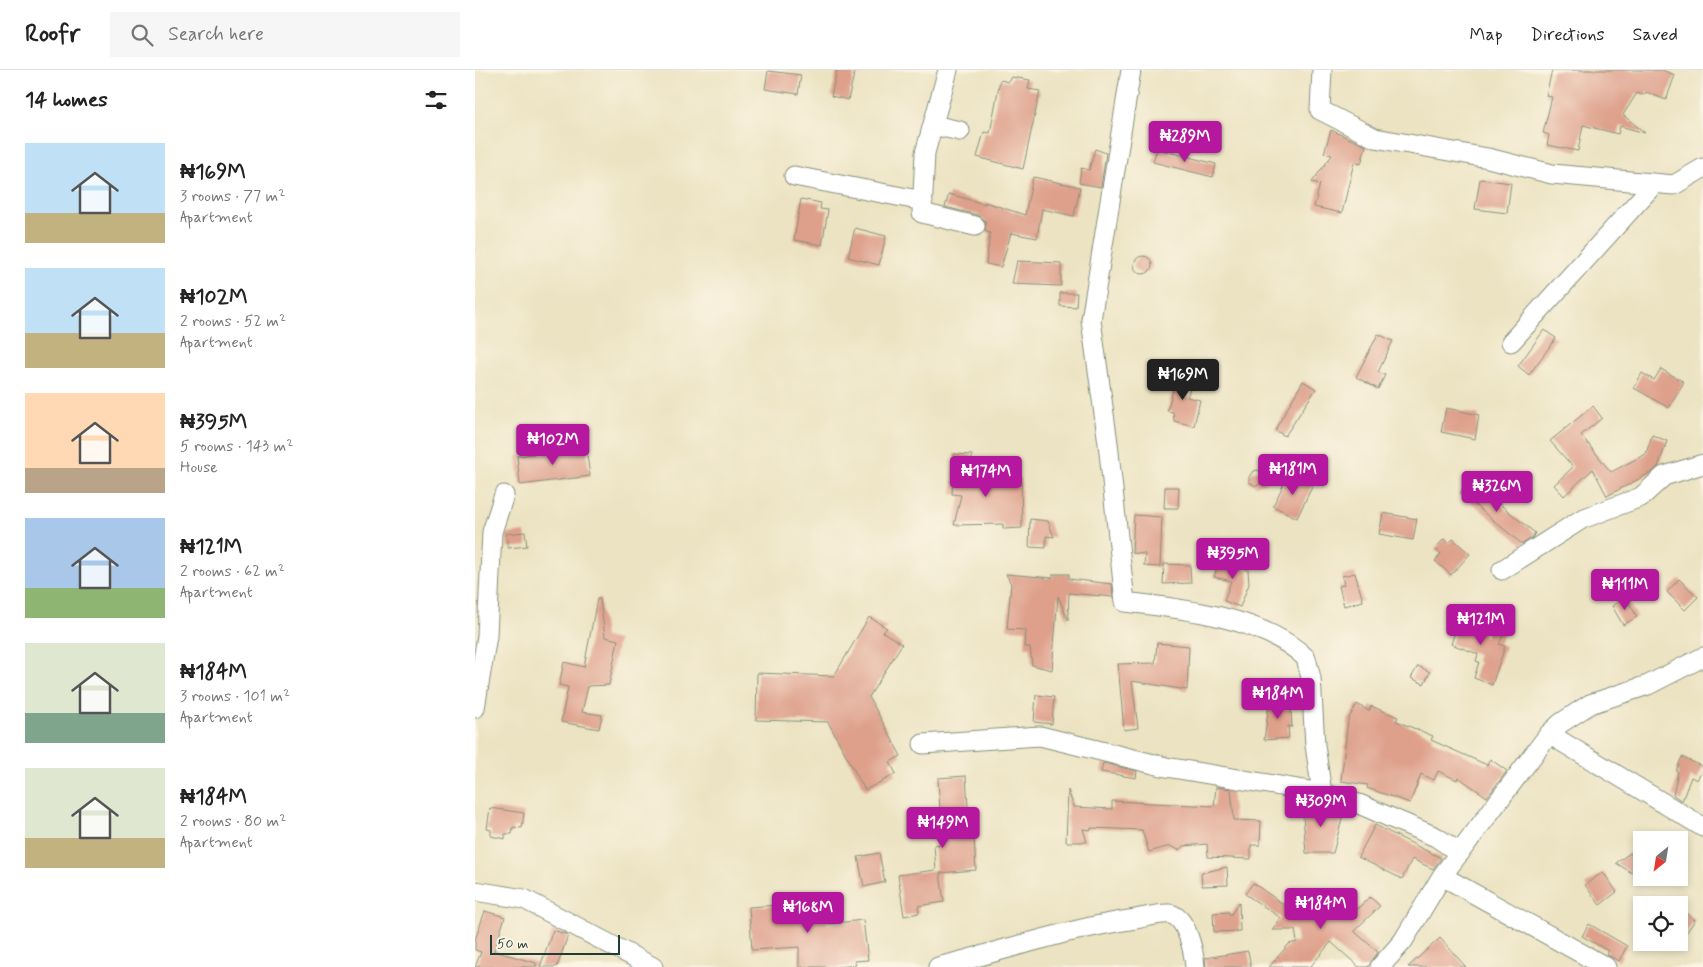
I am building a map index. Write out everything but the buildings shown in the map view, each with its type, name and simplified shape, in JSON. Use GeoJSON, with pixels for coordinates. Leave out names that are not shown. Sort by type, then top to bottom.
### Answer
{"type":"FeatureCollection","features":[{"type":"Feature","properties":{"kind":"street"},"geometry":{"type":"LineString","coordinates":[[923,207],[925,153],[948,70]]}},
{"type":"Feature","properties":{"kind":"street"},"geometry":{"type":"LineString","coordinates":[[1131,70],[1091,320],[1108,443],[1125,602],[1188,610],[1229,619],[1281,641],[1306,658],[1311,678],[1315,746],[1322,794]]}},
{"type":"Feature","properties":{"kind":"street"},"geometry":{"type":"LineString","coordinates":[[1322,70],[1320,110],[1375,138],[1488,158],[1552,174],[1654,184],[1674,185],[1703,168]]}},
{"type":"Feature","properties":{"kind":"street"},"geometry":{"type":"LineString","coordinates":[[933,125],[960,131]]}},
{"type":"Feature","properties":{"kind":"street"},"geometry":{"type":"LineString","coordinates":[[794,176],[923,207],[975,226]]}},
{"type":"Feature","properties":{"kind":"street"},"geometry":{"type":"LineString","coordinates":[[1511,342],[1654,184]]}},
{"type":"Feature","properties":{"kind":"street"},"geometry":{"type":"LineString","coordinates":[[1502,570],[1582,520],[1641,497],[1664,476],[1703,464]]}},
{"type":"Feature","properties":{"kind":"street"},"geometry":{"type":"LineString","coordinates":[[475,708],[487,636],[493,532],[504,495]]}},
{"type":"Feature","properties":{"kind":"street"},"geometry":{"type":"LineString","coordinates":[[1379,967],[1403,941],[1442,876],[1549,734],[1561,723],[1590,704],[1647,685],[1703,656]]}},
{"type":"Feature","properties":{"kind":"street"},"geometry":{"type":"LineString","coordinates":[[1549,734],[1703,827]]}},
{"type":"Feature","properties":{"kind":"street"},"geometry":{"type":"LineString","coordinates":[[923,744],[1040,736],[1166,767],[1322,794],[1359,804],[1436,837],[1460,853]]}},
{"type":"Feature","properties":{"kind":"street"},"geometry":{"type":"LineString","coordinates":[[1442,876],[1606,967]]}},
{"type":"Feature","properties":{"kind":"street"},"geometry":{"type":"LineString","coordinates":[[475,891],[524,899],[653,967]]}},
{"type":"Feature","properties":{"kind":"street"},"geometry":{"type":"LineString","coordinates":[[938,967],[1071,932],[1170,914],[1178,918],[1188,934],[1195,967]]}}]}
